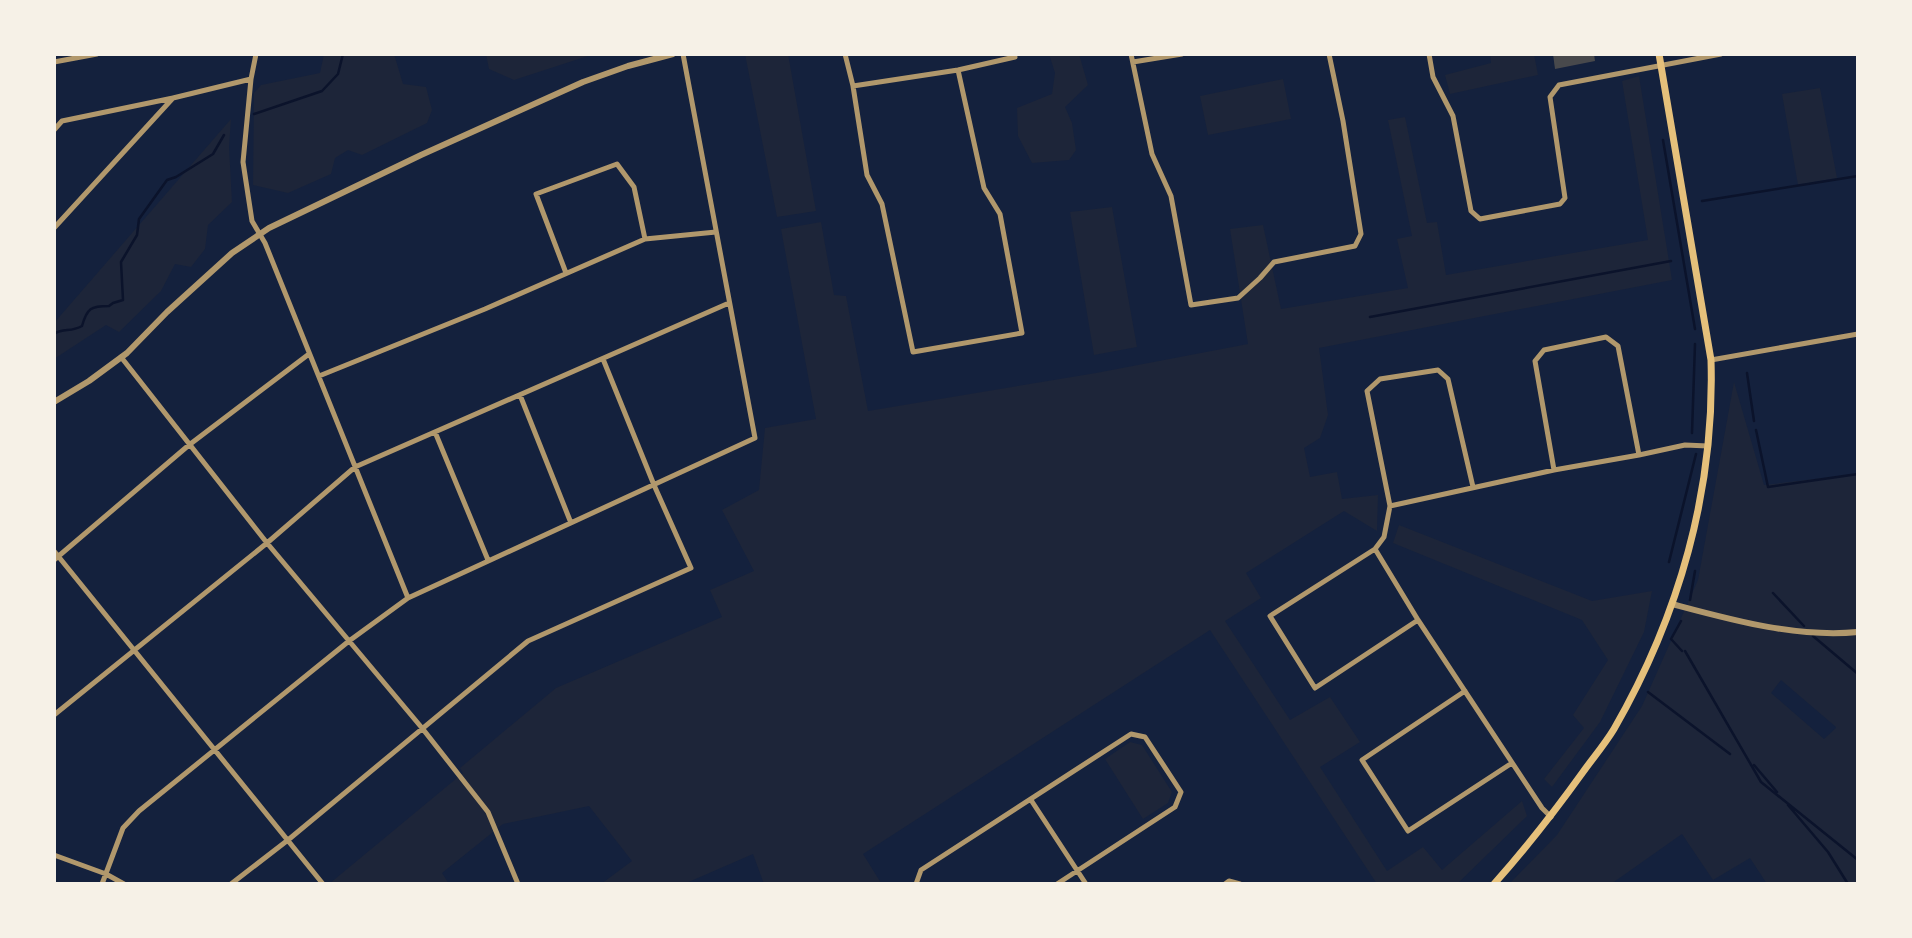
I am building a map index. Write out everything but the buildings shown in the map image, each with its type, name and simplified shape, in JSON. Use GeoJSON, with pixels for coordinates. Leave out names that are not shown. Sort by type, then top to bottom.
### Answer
{"type":"FeatureCollection","features":[{"type":"Feature","properties":{"kind":"main road"},"geometry":{"type":"LineString","coordinates":[[1494,884],[1551,817],[1613,730],[1659,639],[1698,516],[1712,400],[1711,360],[1658,54]]}},
{"type":"Feature","properties":{"kind":"street"},"geometry":{"type":"LineString","coordinates":[[54,62],[97,54]]}},
{"type":"Feature","properties":{"kind":"street"},"geometry":{"type":"LineString","coordinates":[[256,54],[243,162],[252,221],[260,233],[408,598]]}},
{"type":"Feature","properties":{"kind":"street"},"geometry":{"type":"LineString","coordinates":[[54,402],[121,357],[232,253],[260,233],[421,155],[583,82],[673,54]]}},
{"type":"Feature","properties":{"kind":"street"},"geometry":{"type":"LineString","coordinates":[[103,884],[123,828],[139,811],[349,641],[408,598],[755,438],[682,54]]}},
{"type":"Feature","properties":{"kind":"street"},"geometry":{"type":"LineString","coordinates":[[845,54],[853,86],[867,175],[882,204],[913,352],[1022,333],[1000,214],[984,188],[958,70]]}},
{"type":"Feature","properties":{"kind":"street"},"geometry":{"type":"LineString","coordinates":[[1131,54],[1152,154],[1171,196],[1191,305],[1238,298],[1274,262],[1355,246],[1362,234],[1329,54]]}},
{"type":"Feature","properties":{"kind":"street"},"geometry":{"type":"LineString","coordinates":[[1133,62],[1182,54]]}},
{"type":"Feature","properties":{"kind":"street"},"geometry":{"type":"LineString","coordinates":[[1429,54],[1433,77],[1453,116],[1471,211],[1480,219],[1559,204],[1565,198],[1550,97],[1559,85],[1721,54]]}},
{"type":"Feature","properties":{"kind":"street"},"geometry":{"type":"LineString","coordinates":[[853,86],[958,70],[1015,57]]}},
{"type":"Feature","properties":{"kind":"street"},"geometry":{"type":"LineString","coordinates":[[54,130],[62,121],[251,79]]}},
{"type":"Feature","properties":{"kind":"street"},"geometry":{"type":"LineString","coordinates":[[54,228],[173,98]]}},
{"type":"Feature","properties":{"kind":"street"},"geometry":{"type":"LineString","coordinates":[[566,273],[536,194],[617,164],[634,187],[645,239]]}},
{"type":"Feature","properties":{"kind":"street"},"geometry":{"type":"LineString","coordinates":[[319,376],[645,239],[716,232]]}},
{"type":"Feature","properties":{"kind":"street"},"geometry":{"type":"LineString","coordinates":[[54,715],[267,543],[355,467],[729,303]]}},
{"type":"Feature","properties":{"kind":"street"},"geometry":{"type":"LineString","coordinates":[[1711,360],[1858,334]]}},
{"type":"Feature","properties":{"kind":"street"},"geometry":{"type":"LineString","coordinates":[[1554,470],[1535,361],[1544,350],[1606,337],[1618,346],[1639,456]]}},
{"type":"Feature","properties":{"kind":"street"},"geometry":{"type":"LineString","coordinates":[[310,354],[189,445],[56,556],[323,884]]}},
{"type":"Feature","properties":{"kind":"street"},"geometry":{"type":"LineString","coordinates":[[121,357],[267,543],[422,727],[488,812],[518,884]]}},
{"type":"Feature","properties":{"kind":"street"},"geometry":{"type":"LineString","coordinates":[[231,884],[528,641],[691,568],[603,359]]}},
{"type":"Feature","properties":{"kind":"street"},"geometry":{"type":"LineString","coordinates":[[1418,620],[1315,688],[1270,616],[1375,549],[1384,537],[1390,506],[1367,391],[1380,379],[1438,370],[1448,380],[1473,487]]}},
{"type":"Feature","properties":{"kind":"street"},"geometry":{"type":"LineString","coordinates":[[520,395],[571,523]]}},
{"type":"Feature","properties":{"kind":"street"},"geometry":{"type":"LineString","coordinates":[[435,432],[488,560]]}},
{"type":"Feature","properties":{"kind":"street"},"geometry":{"type":"LineString","coordinates":[[1390,506],[1685,445],[1708,446]]}},
{"type":"Feature","properties":{"kind":"street"},"geometry":{"type":"LineString","coordinates":[[1375,549],[1418,620],[1542,808],[1551,817]]}},
{"type":"Feature","properties":{"kind":"street"},"geometry":{"type":"LineString","coordinates":[[1672,604],[1765,626],[1813,632],[1858,632]]}},
{"type":"Feature","properties":{"kind":"street"},"geometry":{"type":"LineString","coordinates":[[1465,691],[1362,760],[1408,831],[1512,763]]}},
{"type":"Feature","properties":{"kind":"street"},"geometry":{"type":"LineString","coordinates":[[916,884],[921,870],[1131,734],[1145,737],[1181,792],[1175,807],[1056,884]]}},
{"type":"Feature","properties":{"kind":"street"},"geometry":{"type":"LineString","coordinates":[[1031,800],[1086,884]]}},
{"type":"Feature","properties":{"kind":"street"},"geometry":{"type":"LineString","coordinates":[[54,855],[106,874],[124,884]]}},
{"type":"Feature","properties":{"kind":"street"},"geometry":{"type":"LineString","coordinates":[[1225,884],[1229,881],[1240,884]]}},
{"type":"Feature","properties":{"kind":"shaded area"},"geometry":{"type":"Polygon","coordinates":[[[324,54],[394,54],[403,84],[426,87],[432,110],[427,123],[362,155],[348,150],[335,158],[331,174],[288,193],[253,185],[254,93],[261,85],[320,73],[324,54]]]}},
{"type":"Feature","properties":{"kind":"shaded area"},"geometry":{"type":"Polygon","coordinates":[[[486,54],[594,54],[514,80],[489,69],[486,54]]]}},
{"type":"Feature","properties":{"kind":"shaded area"},"geometry":{"type":"Polygon","coordinates":[[[745,54],[788,54],[816,211],[777,217],[745,54]]]}},
{"type":"Feature","properties":{"kind":"shaded area"},"geometry":{"type":"Polygon","coordinates":[[[1049,54],[1079,54],[1088,85],[1065,107],[1072,123],[1076,150],[1069,160],[1032,163],[1018,136],[1017,108],[1052,94],[1055,73],[1049,54]]]}},
{"type":"Feature","properties":{"kind":"shaded area"},"geometry":{"type":"Polygon","coordinates":[[[1490,54],[1534,54],[1538,75],[1450,94],[1445,75],[1491,63],[1490,54]]]}},
{"type":"Feature","properties":{"kind":"shaded area"},"geometry":{"type":"Polygon","coordinates":[[[1639,76],[1672,280],[1319,348],[1328,415],[1320,438],[1304,448],[1310,477],[1337,472],[1342,499],[1378,495],[1377,531],[1344,511],[1246,573],[1261,598],[1225,621],[1290,720],[1330,697],[1360,742],[1320,767],[1387,871],[1423,847],[1442,870],[1522,801],[1527,816],[1457,884],[1377,884],[1210,630],[863,854],[880,884],[764,884],[753,854],[684,884],[601,884],[632,861],[589,806],[503,824],[442,873],[449,884],[329,884],[463,773],[460,768],[556,688],[722,617],[710,590],[754,571],[722,510],[759,490],[765,428],[816,419],[781,229],[821,222],[834,295],[846,296],[868,411],[1096,373],[1248,344],[1230,229],[1263,225],[1281,309],[1408,288],[1397,239],[1412,236],[1388,120],[1405,117],[1427,223],[1437,222],[1446,275],[1648,240],[1622,81],[1639,76]]]}},
{"type":"Feature","properties":{"kind":"shaded area"},"geometry":{"type":"Polygon","coordinates":[[[1283,79],[1291,119],[1208,135],[1200,96],[1283,79]]]}},
{"type":"Feature","properties":{"kind":"shaded area"},"geometry":{"type":"Polygon","coordinates":[[[1820,88],[1837,178],[1798,185],[1782,94],[1820,88]]]}},
{"type":"Feature","properties":{"kind":"shaded area"},"geometry":{"type":"Polygon","coordinates":[[[231,119],[229,147],[232,202],[208,225],[205,249],[191,267],[175,264],[161,291],[119,332],[106,325],[54,359],[54,323],[231,119]]]}},
{"type":"Feature","properties":{"kind":"shaded area"},"geometry":{"type":"Polygon","coordinates":[[[1112,207],[1137,347],[1094,355],[1070,212],[1112,207]]]}},
{"type":"Feature","properties":{"kind":"shaded area"},"geometry":{"type":"Polygon","coordinates":[[[1734,382],[1764,485],[1858,474],[1858,884],[1767,884],[1750,858],[1713,880],[1682,834],[1611,884],[1509,884],[1557,835],[1642,706],[1698,580],[1734,382]],[[1781,680],[1771,693],[1824,739],[1836,727],[1781,680]]]}},
{"type":"Feature","properties":{"kind":"shaded area"},"geometry":{"type":"Polygon","coordinates":[[[1399,525],[1592,601],[1652,591],[1644,632],[1600,722],[1552,787],[1544,779],[1584,728],[1573,715],[1608,660],[1582,620],[1393,543],[1399,525]]]}},
{"type":"Feature","properties":{"kind":"shaded area"},"geometry":{"type":"Polygon","coordinates":[[[1130,742],[1142,745],[1172,792],[1168,803],[1143,819],[1105,759],[1130,742]]]}},
{"type":"Feature","properties":{"kind":"waterway"},"geometry":{"type":"LineString","coordinates":[[254,114],[322,91],[338,74],[343,54]]}},
{"type":"Feature","properties":{"kind":"waterway"},"geometry":{"type":"LineString","coordinates":[[54,334],[82,326],[86,315],[94,308],[123,300],[121,262],[137,235],[139,219],[167,180],[213,154],[224,135]]}},
{"type":"Feature","properties":{"kind":"waterway"},"geometry":{"type":"LineString","coordinates":[[1663,140],[1695,329]]}},
{"type":"Feature","properties":{"kind":"waterway"},"geometry":{"type":"LineString","coordinates":[[1702,201],[1858,176]]}},
{"type":"Feature","properties":{"kind":"waterway"},"geometry":{"type":"LineString","coordinates":[[1370,317],[1671,261]]}},
{"type":"Feature","properties":{"kind":"waterway"},"geometry":{"type":"LineString","coordinates":[[1692,433],[1695,344]]}},
{"type":"Feature","properties":{"kind":"waterway"},"geometry":{"type":"LineString","coordinates":[[1747,373],[1754,421]]}},
{"type":"Feature","properties":{"kind":"waterway"},"geometry":{"type":"LineString","coordinates":[[1756,430],[1768,487],[1858,474]]}},
{"type":"Feature","properties":{"kind":"waterway"},"geometry":{"type":"LineString","coordinates":[[1669,562],[1696,454]]}},
{"type":"Feature","properties":{"kind":"waterway"},"geometry":{"type":"LineString","coordinates":[[1690,600],[1695,571]]}},
{"type":"Feature","properties":{"kind":"waterway"},"geometry":{"type":"LineString","coordinates":[[1773,593],[1804,626]]}},
{"type":"Feature","properties":{"kind":"waterway"},"geometry":{"type":"LineString","coordinates":[[1681,621],[1671,639],[1682,651]]}},
{"type":"Feature","properties":{"kind":"waterway"},"geometry":{"type":"LineString","coordinates":[[1813,636],[1858,674]]}},
{"type":"Feature","properties":{"kind":"waterway"},"geometry":{"type":"LineString","coordinates":[[1685,651],[1761,782],[1858,860]]}},
{"type":"Feature","properties":{"kind":"waterway"},"geometry":{"type":"LineString","coordinates":[[1648,692],[1730,754]]}},
{"type":"Feature","properties":{"kind":"waterway"},"geometry":{"type":"LineString","coordinates":[[1754,765],[1777,792]]}},
{"type":"Feature","properties":{"kind":"waterway"},"geometry":{"type":"LineString","coordinates":[[1788,805],[1828,852],[1848,884]]}}]}
